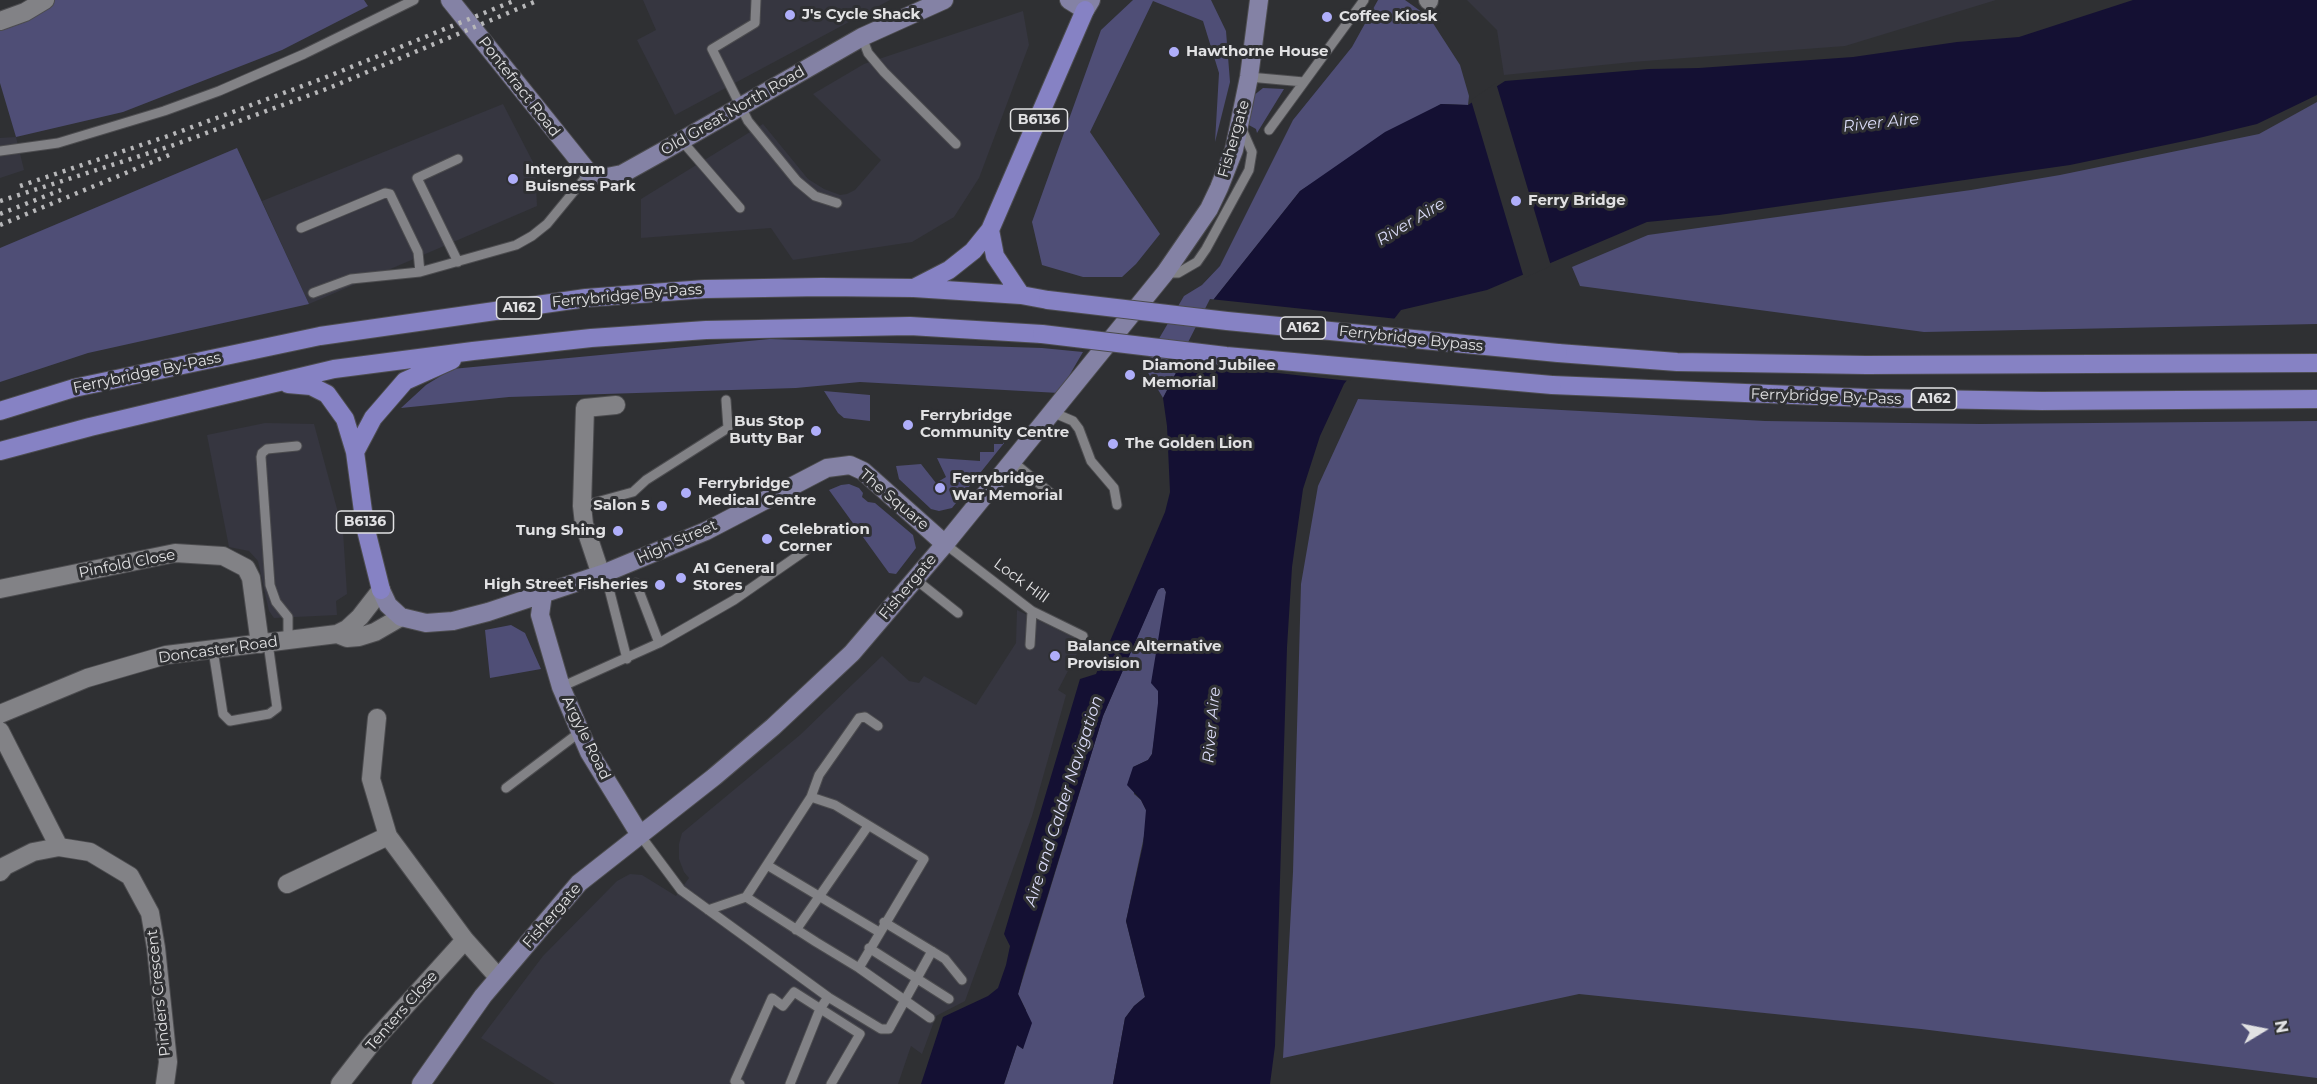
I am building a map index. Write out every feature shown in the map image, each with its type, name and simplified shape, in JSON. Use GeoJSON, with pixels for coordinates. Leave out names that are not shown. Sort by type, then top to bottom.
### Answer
{"type":"FeatureCollection","features":[{"type":"Feature","properties":{"kind":"main road","name":"Pontefract Road"},"geometry":{"type":"LineString","coordinates":[[450,0],[590,173]]}},
{"type":"Feature","properties":{"kind":"main road","name":"Old Great North Road"},"geometry":{"type":"LineString","coordinates":[[590,173],[607,177],[622,174],[917,5],[944,0]]}},
{"type":"Feature","properties":{"kind":"main road"},"geometry":{"type":"LineString","coordinates":[[1069,0],[1088,5]]}},
{"type":"Feature","properties":{"kind":"main road","name":"Fishergate"},"geometry":{"type":"LineString","coordinates":[[421,1084],[498,977],[579,884],[714,777],[781,720],[852,653],[945,544],[1165,273],[1197,228],[1219,188],[1240,126],[1250,77],[1258,0]]}},
{"type":"Feature","properties":{"kind":"main road","name":"B6136"},"geometry":{"type":"LineString","coordinates":[[990,230],[1088,5]]}},
{"type":"Feature","properties":{"kind":"main road"},"geometry":{"type":"LineString","coordinates":[[914,288],[949,270],[973,250],[990,230]]}},
{"type":"Feature","properties":{"kind":"main road"},"geometry":{"type":"LineString","coordinates":[[990,230],[995,256],[1021,295]]}},
{"type":"Feature","properties":{"kind":"main road","name":"Ferrybridge By-Pass"},"geometry":{"type":"LineString","coordinates":[[0,411],[74,388],[320,336],[586,298],[705,289],[914,288],[1021,295],[1048,300]]}},
{"type":"Feature","properties":{"kind":"main road","name":"Ferrybridge Bypass"},"geometry":{"type":"LineString","coordinates":[[1048,300],[1227,321],[1558,353]]}},
{"type":"Feature","properties":{"kind":"main road","name":"Ferrybridge By-Pass"},"geometry":{"type":"LineString","coordinates":[[473,351],[591,338],[706,330],[910,326],[1042,334],[1226,356],[1552,385],[1866,398],[2042,401],[2317,399]]}},
{"type":"Feature","properties":{"kind":"main road"},"geometry":{"type":"LineString","coordinates":[[355,452],[373,418],[405,381],[473,351]]}},
{"type":"Feature","properties":{"kind":"main road","name":"A162"},"geometry":{"type":"LineString","coordinates":[[0,451],[90,427],[334,369],[473,351]]}},
{"type":"Feature","properties":{"kind":"main road","name":"Ferrybridge By-Pass"},"geometry":{"type":"LineString","coordinates":[[1558,353],[1677,362],[2317,363]]}},
{"type":"Feature","properties":{"kind":"main road"},"geometry":{"type":"LineString","coordinates":[[277,383],[311,387],[327,394],[345,419],[355,452]]}},
{"type":"Feature","properties":{"kind":"main road","name":"B6136"},"geometry":{"type":"LineString","coordinates":[[355,452],[365,526],[381,590],[388,605],[401,617]]}},
{"type":"Feature","properties":{"kind":"main road","name":"The Square"},"geometry":{"type":"LineString","coordinates":[[805,478],[827,468],[850,465],[863,471],[945,544]]}},
{"type":"Feature","properties":{"kind":"main road","name":"High Street"},"geometry":{"type":"LineString","coordinates":[[543,594],[603,574],[705,531],[805,478]]}},
{"type":"Feature","properties":{"kind":"main road"},"geometry":{"type":"LineString","coordinates":[[401,617],[426,623],[453,621],[506,607],[543,594]]}},
{"type":"Feature","properties":{"kind":"main road","name":"Argyle Road"},"geometry":{"type":"LineString","coordinates":[[543,594],[540,615],[561,687],[589,752],[640,835]]}},
{"type":"Feature","properties":{"kind":"main road","name":"Argyle Road"},"geometry":{"type":"LineString","coordinates":[[506,607],[527,615],[544,635]]}},
{"type":"Feature","properties":{"kind":"street"},"geometry":{"type":"LineString","coordinates":[[0,21],[25,12],[45,0]]}},
{"type":"Feature","properties":{"kind":"street"},"geometry":{"type":"LineString","coordinates":[[603,574],[584,524],[582,507],[585,408],[616,405]]}},
{"type":"Feature","properties":{"kind":"street","name":"Pinfold Close"},"geometry":{"type":"LineString","coordinates":[[0,589],[175,553],[223,556],[246,568],[252,578],[264,644]]}},
{"type":"Feature","properties":{"kind":"street"},"geometry":{"type":"LineString","coordinates":[[337,634],[347,629],[360,617],[381,590]]}},
{"type":"Feature","properties":{"kind":"street","name":"Doncaster Road"},"geometry":{"type":"LineString","coordinates":[[0,714],[87,678],[166,655],[337,634],[347,638],[359,637],[375,632],[401,617]]}},
{"type":"Feature","properties":{"kind":"street"},"geometry":{"type":"LineString","coordinates":[[377,718],[371,779],[388,836],[465,940],[498,977]]}},
{"type":"Feature","properties":{"kind":"street"},"geometry":{"type":"LineString","coordinates":[[0,731],[59,847],[33,852],[5,866],[0,872]]}},
{"type":"Feature","properties":{"kind":"street"},"geometry":{"type":"LineString","coordinates":[[287,884],[388,836]]}},
{"type":"Feature","properties":{"kind":"street","name":"Pinders Crescent"},"geometry":{"type":"LineString","coordinates":[[59,847],[90,852],[129,876],[150,914],[156,948],[168,1062],[165,1084]]}},
{"type":"Feature","properties":{"kind":"street","name":"Tenters Close"},"geometry":{"type":"LineString","coordinates":[[340,1084],[372,1044],[465,940]]}},
{"type":"Feature","properties":{"kind":"lane"},"geometry":{"type":"LineString","coordinates":[[0,151],[58,143],[164,111],[219,91],[304,54],[414,0]]}},
{"type":"Feature","properties":{"kind":"lane"},"geometry":{"type":"LineString","coordinates":[[756,0],[755,23],[712,49],[748,121],[797,181],[815,196],[837,203]]}},
{"type":"Feature","properties":{"kind":"lane"},"geometry":{"type":"LineString","coordinates":[[1269,130],[1364,0]]}},
{"type":"Feature","properties":{"kind":"lane"},"geometry":{"type":"LineString","coordinates":[[862,37],[868,53],[884,72],[956,144]]}},
{"type":"Feature","properties":{"kind":"lane"},"geometry":{"type":"LineString","coordinates":[[1250,77],[1304,82]]}},
{"type":"Feature","properties":{"kind":"lane"},"geometry":{"type":"LineString","coordinates":[[682,141],[740,208]]}},
{"type":"Feature","properties":{"kind":"lane"},"geometry":{"type":"LineString","coordinates":[[458,159],[417,178],[458,262]]}},
{"type":"Feature","properties":{"kind":"lane"},"geometry":{"type":"LineString","coordinates":[[313,293],[351,279],[420,272],[516,245],[532,236],[562,208],[590,173]]}},
{"type":"Feature","properties":{"kind":"lane"},"geometry":{"type":"LineString","coordinates":[[301,228],[390,194],[418,252],[420,272]]}},
{"type":"Feature","properties":{"kind":"lane"},"geometry":{"type":"LineString","coordinates":[[582,507],[633,492],[646,480],[728,428],[726,400]]}},
{"type":"Feature","properties":{"kind":"lane"},"geometry":{"type":"LineString","coordinates":[[1052,412],[1073,421],[1079,429],[1090,461],[1116,492],[1117,505]]}},
{"type":"Feature","properties":{"kind":"lane"},"geometry":{"type":"LineString","coordinates":[[288,640],[288,617],[276,602],[270,585],[261,457],[267,449],[297,446]]}},
{"type":"Feature","properties":{"kind":"lane"},"geometry":{"type":"LineString","coordinates":[[1012,462],[1054,496]]}},
{"type":"Feature","properties":{"kind":"lane","name":"Lock Hill"},"geometry":{"type":"LineString","coordinates":[[945,544],[1032,610],[1083,636]]}},
{"type":"Feature","properties":{"kind":"lane"},"geometry":{"type":"LineString","coordinates":[[561,687],[659,643],[734,600],[809,548]]}},
{"type":"Feature","properties":{"kind":"lane"},"geometry":{"type":"LineString","coordinates":[[603,574],[627,659]]}},
{"type":"Feature","properties":{"kind":"lane"},"geometry":{"type":"LineString","coordinates":[[915,579],[958,613]]}},
{"type":"Feature","properties":{"kind":"lane"},"geometry":{"type":"LineString","coordinates":[[636,583],[659,643]]}},
{"type":"Feature","properties":{"kind":"lane"},"geometry":{"type":"LineString","coordinates":[[1030,645],[1032,610]]}},
{"type":"Feature","properties":{"kind":"lane"},"geometry":{"type":"LineString","coordinates":[[213,650],[223,714],[230,721],[269,714],[277,708],[264,644]]}},
{"type":"Feature","properties":{"kind":"lane"},"geometry":{"type":"LineString","coordinates":[[708,910],[746,897],[811,797],[819,774],[859,718],[865,717],[878,726]]}},
{"type":"Feature","properties":{"kind":"lane"},"geometry":{"type":"LineString","coordinates":[[506,788],[580,732]]}},
{"type":"Feature","properties":{"kind":"lane"},"geometry":{"type":"LineString","coordinates":[[811,797],[835,805],[924,860],[859,968]]}},
{"type":"Feature","properties":{"kind":"lane"},"geometry":{"type":"LineString","coordinates":[[796,930],[868,826]]}},
{"type":"Feature","properties":{"kind":"lane"},"geometry":{"type":"LineString","coordinates":[[640,835],[681,890],[828,997],[881,1029],[891,1026],[932,951]]}},
{"type":"Feature","properties":{"kind":"lane"},"geometry":{"type":"LineString","coordinates":[[767,865],[879,932]]}},
{"type":"Feature","properties":{"kind":"lane"},"geometry":{"type":"LineString","coordinates":[[746,897],[859,968],[930,1018]]}},
{"type":"Feature","properties":{"kind":"lane"},"geometry":{"type":"LineString","coordinates":[[885,922],[945,959],[962,980]]}},
{"type":"Feature","properties":{"kind":"lane"},"geometry":{"type":"LineString","coordinates":[[870,948],[949,999]]}},
{"type":"Feature","properties":{"kind":"lane"},"geometry":{"type":"LineString","coordinates":[[740,1084],[735,1081],[772,998],[783,1006],[794,992],[860,1034],[831,1084]]}},
{"type":"Feature","properties":{"kind":"lane"},"geometry":{"type":"LineString","coordinates":[[790,1084],[820,1009],[828,997]]}},
{"type":"Feature","properties":{"kind":"shaded area"},"geometry":{"type":"Polygon","coordinates":[[[45,0],[364,0],[368,6],[282,50],[123,112],[16,137],[0,83],[0,21],[45,0]]]}},
{"type":"Feature","properties":{"kind":"shaded area"},"geometry":{"type":"Polygon","coordinates":[[[643,0],[890,0],[675,115],[637,40],[656,30],[643,0]]]}},
{"type":"Feature","properties":{"kind":"shaded area"},"geometry":{"type":"Polygon","coordinates":[[[1133,0],[1211,0],[1226,31],[1230,82],[1215,142],[1219,73],[1203,21],[1153,1],[1090,132],[1160,234],[1136,264],[1122,277],[1083,277],[1042,265],[1032,222],[1101,30],[1133,0]]]}},
{"type":"Feature","properties":{"kind":"shaded area"},"geometry":{"type":"Polygon","coordinates":[[[1378,0],[1405,0],[1429,17],[1460,65],[1469,96],[1468,105],[1441,104],[1300,191],[1214,299],[1163,398],[1144,366],[1147,359],[1184,296],[1202,285],[1220,266],[1293,120],[1352,47],[1378,0]]]}},
{"type":"Feature","properties":{"kind":"shaded area"},"geometry":{"type":"Polygon","coordinates":[[[1467,0],[1996,0],[1845,46],[1632,62],[1504,75],[1497,30],[1467,0]]]}},
{"type":"Feature","properties":{"kind":"shaded area"},"geometry":{"type":"Polygon","coordinates":[[[1023,11],[1029,45],[979,178],[954,217],[912,242],[793,260],[771,228],[641,238],[641,199],[763,124],[808,179],[840,195],[855,190],[881,160],[813,94],[864,64],[1023,11]]]}},
{"type":"Feature","properties":{"kind":"shaded area"},"geometry":{"type":"Polygon","coordinates":[[[1263,88],[1284,89],[1257,133],[1256,129],[1247,124],[1253,96],[1263,88]]]}},
{"type":"Feature","properties":{"kind":"shaded area"},"geometry":{"type":"Polygon","coordinates":[[[2317,102],[2317,324],[1924,332],[1580,286],[1572,267],[1648,235],[1971,190],[2060,175],[2259,134],[2317,102]]]}},
{"type":"Feature","properties":{"kind":"shaded area"},"geometry":{"type":"Polygon","coordinates":[[[503,104],[535,166],[537,206],[309,304],[262,201],[503,104]]]}},
{"type":"Feature","properties":{"kind":"shaded area"},"geometry":{"type":"Polygon","coordinates":[[[16,137],[24,170],[0,178],[0,138],[16,137]]]}},
{"type":"Feature","properties":{"kind":"shaded area"},"geometry":{"type":"Polygon","coordinates":[[[237,148],[309,304],[88,353],[0,382],[0,248],[237,148]]]}},
{"type":"Feature","properties":{"kind":"shaded area"},"geometry":{"type":"Polygon","coordinates":[[[770,339],[1042,348],[1083,352],[1059,393],[860,382],[796,388],[509,397],[401,408],[426,385],[452,369],[770,339]]]}},
{"type":"Feature","properties":{"kind":"shaded area"},"geometry":{"type":"Polygon","coordinates":[[[824,391],[870,395],[870,421],[844,418],[838,413],[824,391]]]}},
{"type":"Feature","properties":{"kind":"shaded area"},"geometry":{"type":"Polygon","coordinates":[[[1358,399],[1765,421],[1980,424],[2317,421],[2317,1078],[1921,1029],[1579,994],[1283,1058],[1293,872],[1301,584],[1318,486],[1358,399]]]}},
{"type":"Feature","properties":{"kind":"shaded area"},"geometry":{"type":"Polygon","coordinates":[[[265,423],[314,424],[343,531],[347,594],[336,601],[337,615],[274,618],[269,611],[258,561],[249,551],[229,547],[207,435],[265,423]]]}},
{"type":"Feature","properties":{"kind":"shaded area"},"geometry":{"type":"Polygon","coordinates":[[[1003,432],[1013,432],[952,508],[939,511],[931,509],[899,479],[896,466],[921,464],[936,483],[946,477],[937,458],[980,461],[980,452],[994,452],[994,444],[1003,444],[1003,432]]]}},
{"type":"Feature","properties":{"kind":"shaded area"},"geometry":{"type":"Polygon","coordinates":[[[849,484],[859,488],[863,493],[862,497],[868,502],[875,503],[913,535],[916,548],[896,574],[889,573],[829,490],[849,484]]]}},
{"type":"Feature","properties":{"kind":"shaded area"},"geometry":{"type":"Polygon","coordinates":[[[1164,588],[1166,592],[1157,721],[1152,754],[1148,760],[1133,767],[1134,794],[1141,800],[1146,810],[1146,827],[1126,921],[1145,997],[1125,1018],[1113,1084],[1004,1084],[1017,1045],[1023,1049],[1026,1010],[1018,994],[1103,716],[1158,589],[1164,588]]]}},
{"type":"Feature","properties":{"kind":"shaded area"},"geometry":{"type":"Polygon","coordinates":[[[1017,610],[1083,642],[1058,690],[1066,695],[1032,816],[965,1001],[936,1016],[922,1054],[911,1046],[898,1084],[555,1084],[481,1038],[543,956],[617,881],[630,874],[642,875],[676,896],[689,878],[679,859],[682,833],[800,735],[882,656],[909,681],[919,683],[924,676],[976,705],[1016,643],[1017,610]]]}},
{"type":"Feature","properties":{"kind":"shaded area"},"geometry":{"type":"Polygon","coordinates":[[[511,625],[525,633],[541,669],[490,678],[485,630],[511,625]]]}},
{"type":"Feature","properties":{"kind":"water"},"geometry":{"type":"Polygon","coordinates":[[[2133,0],[2317,0],[2317,95],[2257,124],[2070,165],[1719,215],[1647,222],[1487,290],[1401,310],[1344,384],[1320,436],[1303,489],[1292,567],[1287,647],[1275,1046],[1270,1084],[1113,1084],[1125,1018],[1145,997],[1126,921],[1143,845],[1146,810],[1141,800],[1127,785],[1133,767],[1148,760],[1152,754],[1158,691],[1151,683],[1166,592],[1164,588],[1161,588],[1158,590],[1103,716],[1024,972],[1018,994],[1032,1023],[1023,1049],[1017,1045],[1004,1084],[921,1084],[943,1017],[988,996],[998,988],[1010,946],[1004,934],[1080,679],[1096,674],[1165,512],[1170,492],[1167,426],[1163,398],[1214,299],[1300,191],[1385,132],[1441,104],[1468,105],[1505,81],[1649,69],[1699,68],[1853,57],[1957,42],[2019,37],[2133,0]]]}},
{"type":"Feature","properties":{"kind":"pier","name":"Ferry Bridge"},"geometry":{"type":"Polygon","coordinates":[[[1496,83],[1551,266],[1524,278],[1471,100],[1496,83]]]}},
{"type":"Feature","properties":{"kind":"pier"},"geometry":{"type":"Polygon","coordinates":[[[1210,299],[1398,319],[1350,381],[1178,362],[1210,299]]]}},
{"type":"Feature","properties":{"kind":"railway"},"geometry":{"type":"LineString","coordinates":[[20,186],[168,136],[324,78],[516,0]]}},
{"type":"Feature","properties":{"kind":"railway"},"geometry":{"type":"LineString","coordinates":[[0,201],[171,146],[329,88],[539,0]]}},
{"type":"Feature","properties":{"kind":"railway"},"geometry":{"type":"LineString","coordinates":[[0,225],[174,153]]}},
{"type":"Feature","properties":{"kind":"railway"},"geometry":{"type":"LineString","coordinates":[[0,214],[61,190]]}},
{"type":"Feature","properties":{"kind":"place","name":"J's Cycle Shack"},"geometry":{"type":"Point","coordinates":[790,15]}},
{"type":"Feature","properties":{"kind":"place","name":"Coffee Kiosk"},"geometry":{"type":"Point","coordinates":[1327,17]}},
{"type":"Feature","properties":{"kind":"place","name":"Hawthorne House"},"geometry":{"type":"Point","coordinates":[1174,52]}},
{"type":"Feature","properties":{"kind":"place","name":"Intergrum Buisness Park"},"geometry":{"type":"Point","coordinates":[513,179]}},
{"type":"Feature","properties":{"kind":"place","name":"Ferry Bridge"},"geometry":{"type":"Point","coordinates":[1516,201]}},
{"type":"Feature","properties":{"kind":"place","name":"Diamond Jubilee Memorial"},"geometry":{"type":"Point","coordinates":[1130,375]}},
{"type":"Feature","properties":{"kind":"place","name":"Ferrybridge Community Centre"},"geometry":{"type":"Point","coordinates":[908,425]}},
{"type":"Feature","properties":{"kind":"place","name":"Bus Stop Butty Bar"},"geometry":{"type":"Point","coordinates":[816,431]}},
{"type":"Feature","properties":{"kind":"place","name":"The Golden Lion"},"geometry":{"type":"Point","coordinates":[1113,444]}},
{"type":"Feature","properties":{"kind":"place","name":"Ferrybridge War Memorial"},"geometry":{"type":"Point","coordinates":[940,488]}},
{"type":"Feature","properties":{"kind":"place","name":"Ferrybridge Medical Centre"},"geometry":{"type":"Point","coordinates":[686,493]}},
{"type":"Feature","properties":{"kind":"place","name":"Salon 5"},"geometry":{"type":"Point","coordinates":[662,506]}},
{"type":"Feature","properties":{"kind":"place","name":"Tung Shing"},"geometry":{"type":"Point","coordinates":[618,531]}},
{"type":"Feature","properties":{"kind":"place","name":"Celebration Corner"},"geometry":{"type":"Point","coordinates":[767,539]}},
{"type":"Feature","properties":{"kind":"place","name":"A1 General Stores"},"geometry":{"type":"Point","coordinates":[681,578]}},
{"type":"Feature","properties":{"kind":"place","name":"High Street Fisheries"},"geometry":{"type":"Point","coordinates":[660,585]}},
{"type":"Feature","properties":{"kind":"place","name":"Balance Alternative Provision"},"geometry":{"type":"Point","coordinates":[1055,656]}},
{"type":"Feature","properties":{"kind":"water label","name":"River Aire"},"geometry":{"type":"Point","coordinates":[1881,123]}},
{"type":"Feature","properties":{"kind":"water label","name":"River Aire"},"geometry":{"type":"Point","coordinates":[1411,222]}},
{"type":"Feature","properties":{"kind":"water label","name":"River Aire"},"geometry":{"type":"Point","coordinates":[1212,725]}},
{"type":"Feature","properties":{"kind":"water label","name":"Aire and Calder Navigation"},"geometry":{"type":"Point","coordinates":[1064,801]}}]}
